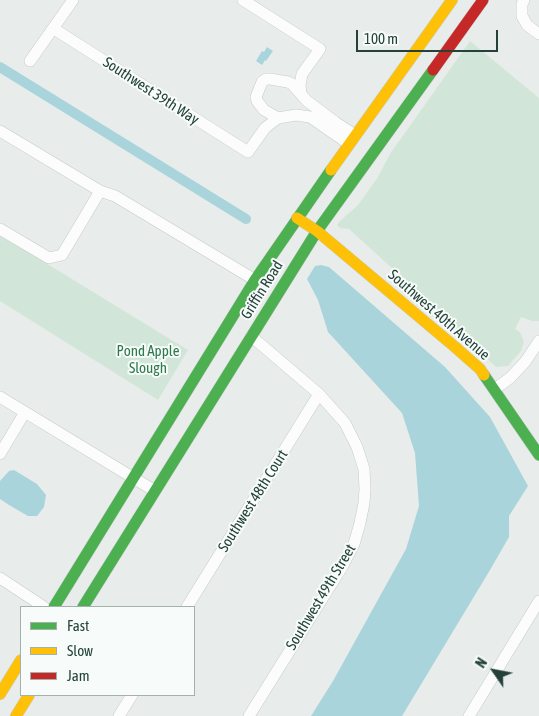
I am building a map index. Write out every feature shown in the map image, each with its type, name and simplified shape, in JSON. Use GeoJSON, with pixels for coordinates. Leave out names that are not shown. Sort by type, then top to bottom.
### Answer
{"type":"FeatureCollection","features":[{"type":"Feature","properties":{"kind":"main road","name":"Griffin Road"},"geometry":{"type":"LineString","coordinates":[[55,606],[256,280],[352,139],[452,0]]}},
{"type":"Feature","properties":{"kind":"main road","name":"Griffin Road"},"geometry":{"type":"LineString","coordinates":[[84,606],[317,231],[483,0]]}},
{"type":"Feature","properties":{"kind":"main road","name":"Southwest 40th Avenue"},"geometry":{"type":"LineString","coordinates":[[297,218],[317,231],[480,369],[539,455]]}},
{"type":"Feature","properties":{"kind":"main road"},"geometry":{"type":"LineString","coordinates":[[0,694],[20,662]]}},
{"type":"Feature","properties":{"kind":"main road"},"geometry":{"type":"LineString","coordinates":[[16,716],[28,696]]}},
{"type":"Feature","properties":{"kind":"street"},"geometry":{"type":"LineString","coordinates":[[30,61],[73,0]]}},
{"type":"Feature","properties":{"kind":"street"},"geometry":{"type":"LineString","coordinates":[[244,0],[320,50],[302,74],[288,82]]}},
{"type":"Feature","properties":{"kind":"street"},"geometry":{"type":"LineString","coordinates":[[524,0],[522,16],[527,25],[539,34]]}},
{"type":"Feature","properties":{"kind":"street","name":"Southwest 39th Way"},"geometry":{"type":"LineString","coordinates":[[54,29],[248,152],[265,128]]}},
{"type":"Feature","properties":{"kind":"street"},"geometry":{"type":"LineString","coordinates":[[301,94],[302,74]]}},
{"type":"Feature","properties":{"kind":"street"},"geometry":{"type":"LineString","coordinates":[[266,79],[292,84],[307,101],[335,122],[352,139],[310,117],[296,115],[278,118],[265,128],[262,107],[256,97],[262,82],[266,79]]}},
{"type":"Feature","properties":{"kind":"street"},"geometry":{"type":"LineString","coordinates":[[262,107],[278,118]]}},
{"type":"Feature","properties":{"kind":"street"},"geometry":{"type":"LineString","coordinates":[[0,131],[100,191],[115,196],[256,280]]}},
{"type":"Feature","properties":{"kind":"street"},"geometry":{"type":"LineString","coordinates":[[0,228],[48,258],[62,255],[100,191]]}},
{"type":"Feature","properties":{"kind":"street","name":"Southwest 49th Street"},"geometry":{"type":"LineString","coordinates":[[249,716],[342,567],[354,544],[364,503],[365,489],[364,469],[357,447],[344,423],[319,394],[251,336]]}},
{"type":"Feature","properties":{"kind":"street"},"geometry":{"type":"LineString","coordinates":[[495,389],[510,378],[525,362],[539,341]]}},
{"type":"Feature","properties":{"kind":"street","name":"Southwest 48th Court"},"geometry":{"type":"LineString","coordinates":[[188,606],[319,394]]}},
{"type":"Feature","properties":{"kind":"street"},"geometry":{"type":"LineString","coordinates":[[0,397],[155,491]]}},
{"type":"Feature","properties":{"kind":"street"},"geometry":{"type":"LineString","coordinates":[[0,454],[25,412]]}},
{"type":"Feature","properties":{"kind":"street"},"geometry":{"type":"LineString","coordinates":[[0,578],[42,606]]}},
{"type":"Feature","properties":{"kind":"street"},"geometry":{"type":"LineString","coordinates":[[469,716],[539,601]]}},
{"type":"Feature","properties":{"kind":"street"},"geometry":{"type":"LineString","coordinates":[[119,716],[131,696]]}},
{"type":"Feature","properties":{"kind":"green space"},"geometry":{"type":"Polygon","coordinates":[[[470,41],[539,98],[539,321],[532,321],[521,317],[515,329],[520,332],[524,342],[521,351],[508,366],[496,367],[442,317],[428,301],[349,229],[340,228],[337,225],[358,205],[378,177],[390,154],[470,41]]]}},
{"type":"Feature","properties":{"kind":"green space","name":"Pond Apple Slough"},"geometry":{"type":"Polygon","coordinates":[[[0,235],[188,350],[158,400],[0,301],[0,235]]]}},
{"type":"Feature","properties":{"kind":"water"},"geometry":{"type":"Polygon","coordinates":[[[267,47],[273,51],[262,65],[256,61],[267,47]]]}},
{"type":"Feature","properties":{"kind":"water"},"geometry":{"type":"Polygon","coordinates":[[[315,266],[329,267],[445,367],[490,417],[528,486],[509,516],[509,537],[402,716],[311,716],[333,681],[406,549],[419,506],[415,453],[402,413],[328,332],[318,300],[307,279],[315,266]]]}},
{"type":"Feature","properties":{"kind":"water"},"geometry":{"type":"Polygon","coordinates":[[[14,470],[37,484],[46,495],[44,507],[37,516],[28,516],[0,499],[0,481],[9,471],[14,470]]]}},
{"type":"Feature","properties":{"kind":"waterway"},"geometry":{"type":"LineString","coordinates":[[0,67],[246,219]]}},
{"type":"Feature","properties":{"kind":"traffic: fast"},"geometry":{"type":"LineString","coordinates":[[84,606],[317,231],[433,70]]}},
{"type":"Feature","properties":{"kind":"traffic: fast"},"geometry":{"type":"LineString","coordinates":[[55,606],[255,280],[331,170]]}},
{"type":"Feature","properties":{"kind":"traffic: fast"},"geometry":{"type":"LineString","coordinates":[[484,375],[539,455]]}},
{"type":"Feature","properties":{"kind":"traffic: slow"},"geometry":{"type":"LineString","coordinates":[[331,170],[452,0]]}},
{"type":"Feature","properties":{"kind":"traffic: slow"},"geometry":{"type":"LineString","coordinates":[[297,218],[317,231],[455,347],[480,369],[484,375]]}},
{"type":"Feature","properties":{"kind":"traffic: slow"},"geometry":{"type":"LineString","coordinates":[[0,694],[20,662]]}},
{"type":"Feature","properties":{"kind":"traffic: slow"},"geometry":{"type":"LineString","coordinates":[[16,716],[28,696]]}},
{"type":"Feature","properties":{"kind":"traffic: jam"},"geometry":{"type":"LineString","coordinates":[[433,70],[483,0]]}}]}
